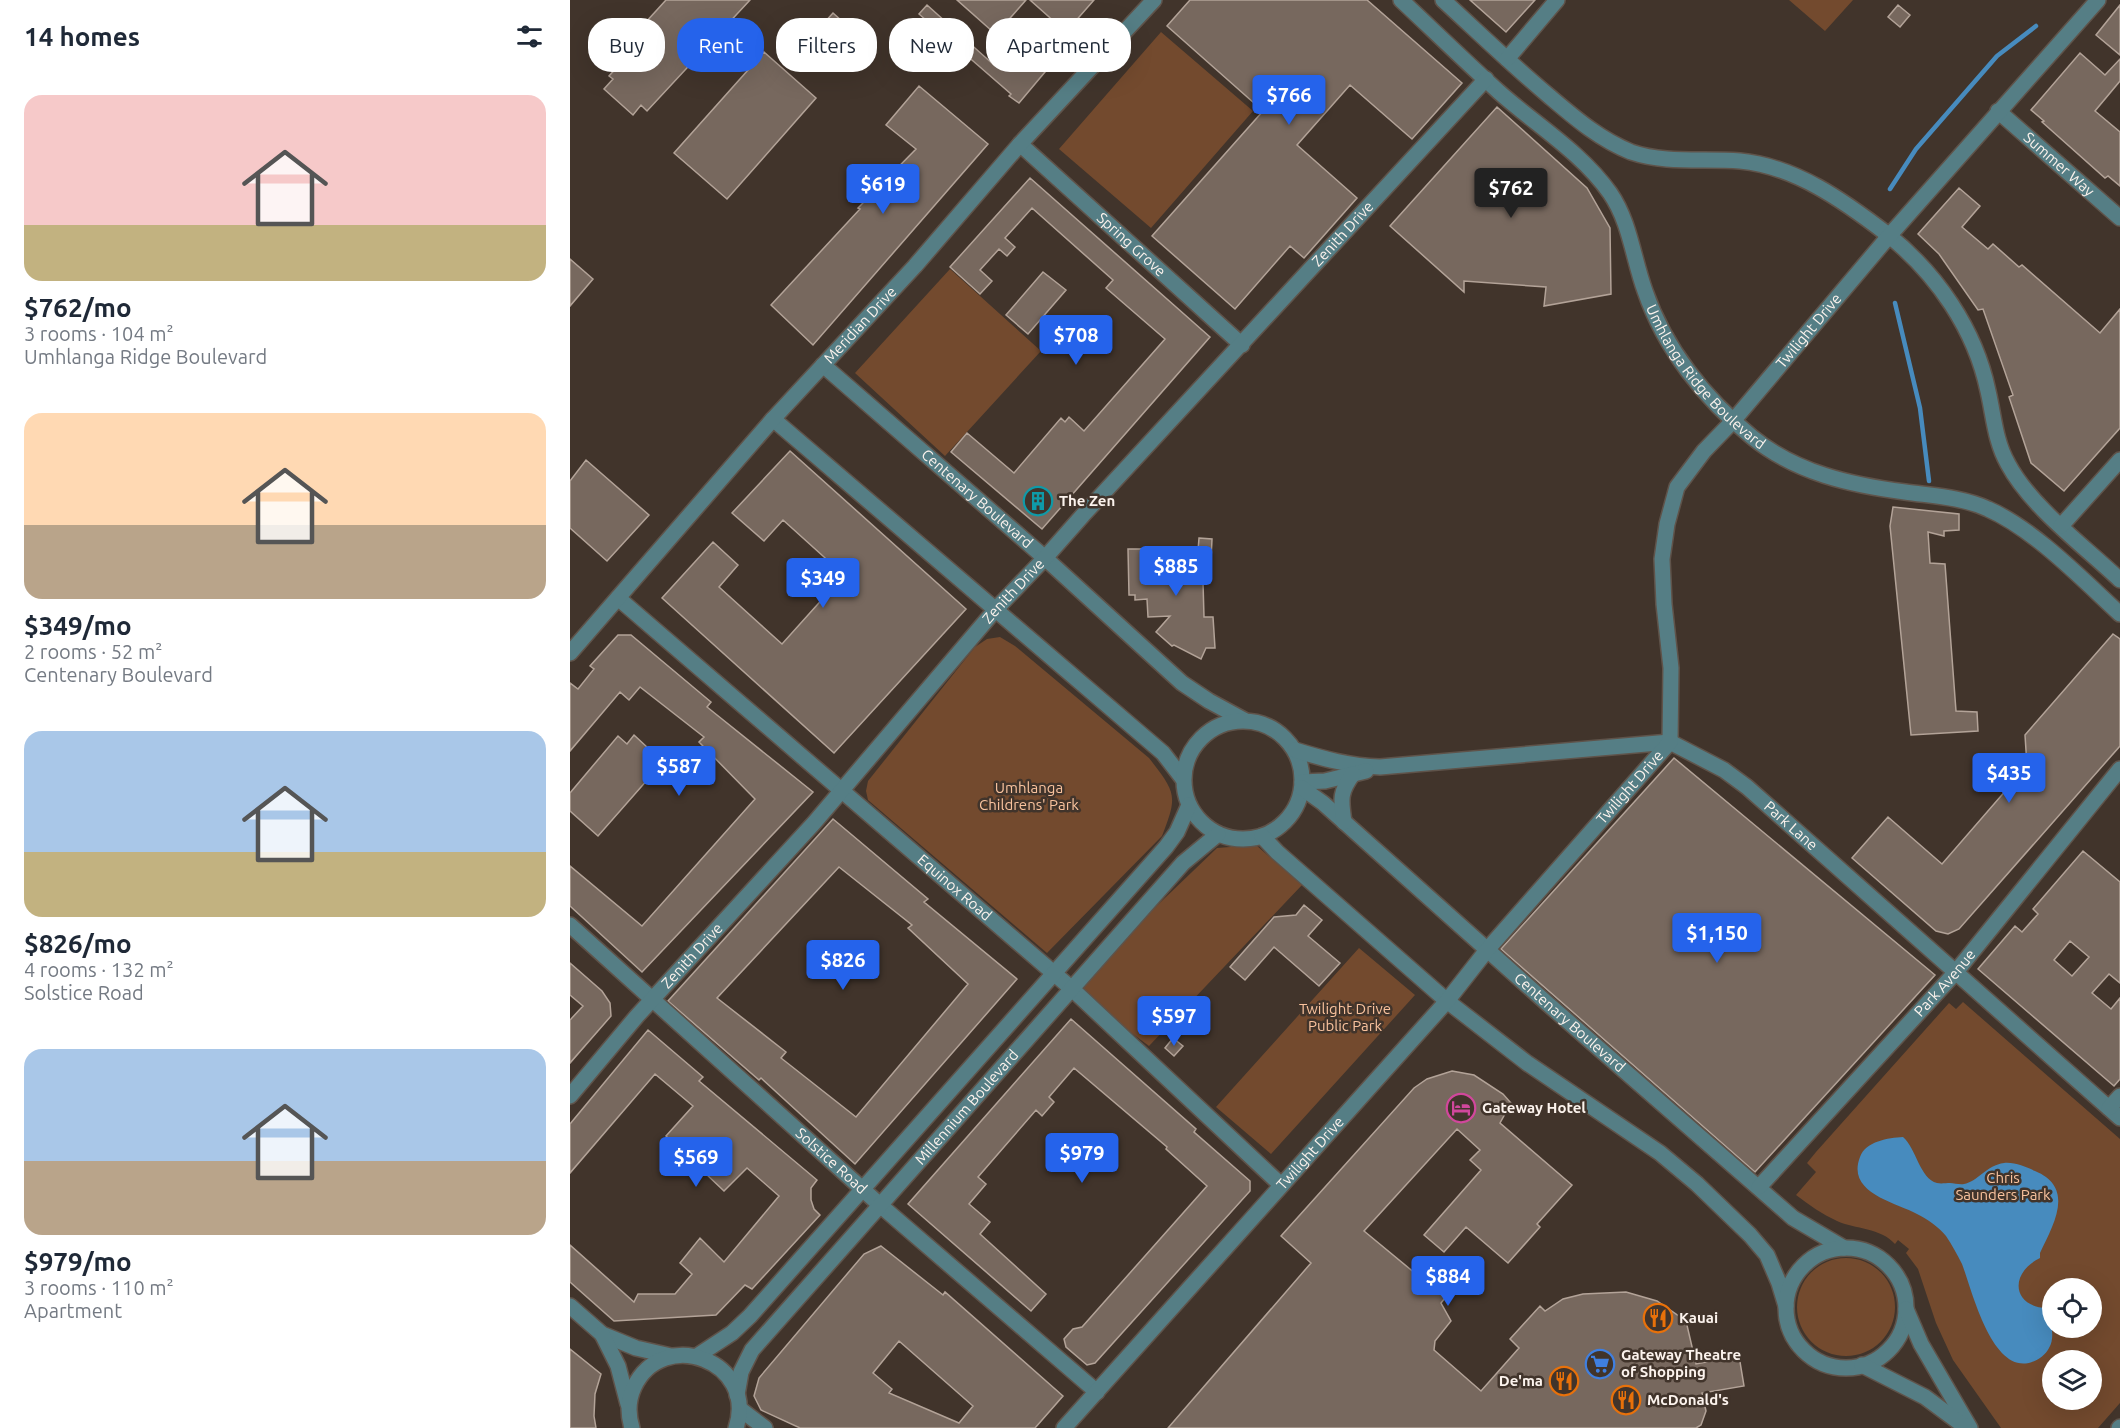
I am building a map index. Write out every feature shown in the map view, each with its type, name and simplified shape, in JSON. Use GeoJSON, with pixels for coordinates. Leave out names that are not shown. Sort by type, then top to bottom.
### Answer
{"type":"FeatureCollection","features":[{"type":"Feature","properties":{"kind":"street","name":"Meridian Drive"},"geometry":{"type":"LineString","coordinates":[[570,653],[774,419],[915,266],[1020,144],[1154,0]]}},
{"type":"Feature","properties":{"kind":"street","name":"Umhlanga Ridge Boulevard"},"geometry":{"type":"LineString","coordinates":[[1401,0],[1486,79],[1587,166],[1610,192],[1623,216],[1645,292],[1665,334],[1690,377],[1733,421],[1774,452],[1823,476],[1856,484],[1936,495],[1966,501],[1988,509],[2012,522],[2063,562],[2120,614]]}},
{"type":"Feature","properties":{"kind":"street"},"geometry":{"type":"LineString","coordinates":[[1443,0],[1572,116],[1601,138],[1632,152],[1657,159],[1741,161],[1770,167],[1804,180],[1839,199],[1889,236],[1924,270],[1959,314],[1977,351],[1988,391],[1997,440],[2022,488],[2120,580]]}},
{"type":"Feature","properties":{"kind":"street"},"geometry":{"type":"LineString","coordinates":[[1507,59],[1557,0]]}},
{"type":"Feature","properties":{"kind":"street","name":"Twilight Drive"},"geometry":{"type":"LineString","coordinates":[[1064,1428],[1447,1001],[1487,950],[1670,742],[1671,668],[1662,559],[1667,524],[1677,487],[1704,451],[1733,421],[1889,236],[2098,0]]}},
{"type":"Feature","properties":{"kind":"street","name":"Zenith Drive"},"geometry":{"type":"LineString","coordinates":[[570,1096],[653,999],[842,790],[996,609],[1046,558],[1083,514],[1486,79]]}},
{"type":"Feature","properties":{"kind":"street","name":"Summer Way"},"geometry":{"type":"LineString","coordinates":[[1998,111],[2120,218]]}},
{"type":"Feature","properties":{"kind":"street","name":"Spring Grove"},"geometry":{"type":"LineString","coordinates":[[1020,144],[1242,345]]}},
{"type":"Feature","properties":{"kind":"street","name":"Centenary Boulevard"},"geometry":{"type":"LineString","coordinates":[[824,365],[1046,558],[1182,683],[1244,720]]}},
{"type":"Feature","properties":{"kind":"street"},"geometry":{"type":"LineString","coordinates":[[774,419],[1163,753],[1183,779]]}},
{"type":"Feature","properties":{"kind":"street"},"geometry":{"type":"LineString","coordinates":[[2061,526],[2120,460]]}},
{"type":"Feature","properties":{"kind":"street","name":"Equinox Road"},"geometry":{"type":"LineString","coordinates":[[618,598],[1053,972],[1281,1185]]}},
{"type":"Feature","properties":{"kind":"street"},"geometry":{"type":"LineString","coordinates":[[1244,720],[1264,724],[1282,735],[1295,750],[1299,760],[1302,785],[1298,802],[1289,817],[1277,828],[1262,836],[1248,839],[1218,834],[1201,822],[1189,805],[1183,779],[1186,761],[1195,744],[1209,731],[1226,723],[1244,720]]}},
{"type":"Feature","properties":{"kind":"street"},"geometry":{"type":"LineString","coordinates":[[1295,750],[1335,763],[1380,767],[1670,742]]}},
{"type":"Feature","properties":{"kind":"street","name":"Park Lane"},"geometry":{"type":"LineString","coordinates":[[1670,742],[1724,770],[1747,787],[2114,1113]]}},
{"type":"Feature","properties":{"kind":"street"},"geometry":{"type":"LineString","coordinates":[[1302,785],[1380,767]]}},
{"type":"Feature","properties":{"kind":"street","name":"Park Avenue"},"geometry":{"type":"LineString","coordinates":[[1759,1187],[1955,973],[2120,769]]}},
{"type":"Feature","properties":{"kind":"street"},"geometry":{"type":"LineString","coordinates":[[1344,822],[1341,802],[1343,788],[1353,774]]}},
{"type":"Feature","properties":{"kind":"street","name":"Centenary Boulevard"},"geometry":{"type":"LineString","coordinates":[[1302,785],[1793,1218],[1844,1248]]}},
{"type":"Feature","properties":{"kind":"street","name":"Millennium Boulevard"},"geometry":{"type":"LineString","coordinates":[[698,1356],[732,1333],[750,1316],[1166,847],[1177,832],[1189,805]]}},
{"type":"Feature","properties":{"kind":"street","name":"Millennium Boulevard"},"geometry":{"type":"LineString","coordinates":[[736,1428],[741,1372],[752,1350],[1183,863],[1218,834]]}},
{"type":"Feature","properties":{"kind":"street"},"geometry":{"type":"LineString","coordinates":[[1262,836],[1277,852],[1447,1001],[1527,1062],[1660,1153],[1697,1184],[1750,1235],[1767,1255],[1779,1283],[1793,1336],[1809,1355],[1831,1366],[1844,1367],[1862,1365],[1882,1356],[1897,1340],[1902,1330],[1906,1309],[1905,1295],[1900,1282],[1883,1260],[1871,1253],[1844,1248],[1822,1253],[1804,1265],[1791,1284],[1786,1306]]}},
{"type":"Feature","properties":{"kind":"street","name":"Solstice Road"},"geometry":{"type":"LineString","coordinates":[[570,925],[880,1205],[1097,1392]]}},
{"type":"Feature","properties":{"kind":"street"},"geometry":{"type":"LineString","coordinates":[[2114,1113],[2120,1096]]}},
{"type":"Feature","properties":{"kind":"street"},"geometry":{"type":"LineString","coordinates":[[570,1306],[602,1334],[636,1348],[671,1356],[698,1356],[721,1368],[731,1380],[739,1402],[765,1428]]}},
{"type":"Feature","properties":{"kind":"street"},"geometry":{"type":"LineString","coordinates":[[1906,1309],[1922,1344],[1968,1428]]}},
{"type":"Feature","properties":{"kind":"street"},"geometry":{"type":"LineString","coordinates":[[602,1334],[618,1366],[632,1428]]}},
{"type":"Feature","properties":{"kind":"street"},"geometry":{"type":"LineString","coordinates":[[629,1409],[632,1391],[642,1374],[656,1362],[671,1356]]}},
{"type":"Feature","properties":{"kind":"street"},"geometry":{"type":"LineString","coordinates":[[1862,1365],[1925,1397],[1968,1428]]}},
{"type":"Feature","properties":{"kind":"green space"},"geometry":{"type":"Polygon","coordinates":[[[1789,0],[1853,0],[1825,31],[1789,0]]]}},
{"type":"Feature","properties":{"kind":"green space"},"geometry":{"type":"Polygon","coordinates":[[[1161,32],[1253,111],[1151,228],[1059,149],[1126,72],[1131,72],[1131,66],[1161,32]]]}},
{"type":"Feature","properties":{"kind":"green space"},"geometry":{"type":"Polygon","coordinates":[[[950,269],[1041,351],[945,456],[855,373],[950,269]]]}},
{"type":"Feature","properties":{"kind":"green space","name":"Umhlanga Childrens' Park"},"geometry":{"type":"Polygon","coordinates":[[[1000,637],[1015,646],[1149,758],[1165,779],[1172,795],[1171,811],[1162,836],[1047,953],[868,800],[866,791],[868,781],[975,647],[987,639],[1000,637]]]}},
{"type":"Feature","properties":{"kind":"green space"},"geometry":{"type":"Polygon","coordinates":[[[1256,845],[1302,885],[1149,1046],[1071,988],[1217,848],[1256,845]]]}},
{"type":"Feature","properties":{"kind":"green space","name":"Twilight Drive Public Park"},"geometry":{"type":"Polygon","coordinates":[[[1359,948],[1415,995],[1271,1154],[1216,1107],[1359,948]]]}},
{"type":"Feature","properties":{"kind":"green space","name":"Chris Saunders Park"},"geometry":{"type":"Polygon","coordinates":[[[1963,1002],[2120,1139],[2120,1403],[2098,1428],[2001,1428],[1953,1360],[1936,1323],[1918,1269],[1906,1253],[1909,1249],[1898,1240],[1895,1244],[1883,1235],[1837,1221],[1796,1195],[1816,1172],[1807,1163],[1949,1003],[1956,1009],[1963,1002]]]}},
{"type":"Feature","properties":{"kind":"green space"},"geometry":{"type":"Polygon","coordinates":[[[1846,1258],[1865,1262],[1880,1273],[1891,1288],[1895,1307],[1891,1326],[1880,1341],[1865,1352],[1846,1356],[1827,1352],[1812,1341],[1801,1326],[1797,1307],[1801,1288],[1812,1273],[1827,1262],[1846,1258]]]}},
{"type":"Feature","properties":{"kind":"water"},"geometry":{"type":"Polygon","coordinates":[[[1903,1137],[1926,1176],[1937,1183],[1969,1183],[1992,1167],[2008,1163],[2035,1171],[2048,1178],[2055,1187],[2058,1208],[2040,1258],[2030,1264],[2019,1280],[2021,1296],[2027,1302],[2042,1307],[2042,1338],[2052,1338],[2047,1350],[2042,1350],[2042,1356],[2037,1360],[2018,1363],[2006,1356],[1995,1344],[1978,1310],[1962,1264],[1943,1233],[1921,1216],[1866,1188],[1860,1179],[1858,1169],[1860,1157],[1867,1147],[1884,1140],[1903,1137]]]}},
{"type":"Feature","properties":{"kind":"building"},"geometry":{"type":"Polygon","coordinates":[[[666,0],[750,0],[733,18],[677,18],[677,72],[683,72],[647,111],[641,105],[633,115],[604,89],[613,79],[609,76],[613,72],[665,72],[665,18],[650,18],[666,0]]]}},
{"type":"Feature","properties":{"kind":"building"},"geometry":{"type":"Polygon","coordinates":[[[957,0],[1026,0],[1010,18],[986,18],[986,26],[957,0]]]}},
{"type":"Feature","properties":{"kind":"building"},"geometry":{"type":"Polygon","coordinates":[[[1030,0],[1094,0],[1078,18],[1050,18],[1030,0]]]}},
{"type":"Feature","properties":{"kind":"building"},"geometry":{"type":"Polygon","coordinates":[[[1190,0],[1367,0],[1462,83],[1412,139],[1350,85],[1297,145],[1357,198],[1304,258],[1290,246],[1235,309],[1152,236],[1263,111],[1167,26],[1190,0]]]}},
{"type":"Feature","properties":{"kind":"building"},"geometry":{"type":"Polygon","coordinates":[[[1470,0],[1535,0],[1506,32],[1470,0]]]}},
{"type":"Feature","properties":{"kind":"building"},"geometry":{"type":"Polygon","coordinates":[[[927,5],[941,18],[924,18],[919,14],[927,5]]]}},
{"type":"Feature","properties":{"kind":"building"},"geometry":{"type":"Polygon","coordinates":[[[1898,5],[1910,15],[1900,27],[1888,17],[1898,5]]]}},
{"type":"Feature","properties":{"kind":"building"},"geometry":{"type":"Polygon","coordinates":[[[2120,5],[2120,55],[2096,35],[2120,5]]]}},
{"type":"Feature","properties":{"kind":"building"},"geometry":{"type":"Polygon","coordinates":[[[833,13],[839,18],[828,18],[833,13]]]}},
{"type":"Feature","properties":{"kind":"building"},"geometry":{"type":"Polygon","coordinates":[[[974,47],[986,58],[986,72],[1045,72],[1019,103],[974,62],[974,47]]]}},
{"type":"Feature","properties":{"kind":"building"},"geometry":{"type":"Polygon","coordinates":[[[764,52],[776,63],[776,72],[787,72],[816,98],[727,199],[674,153],[746,72],[764,72],[764,52]]]}},
{"type":"Feature","properties":{"kind":"building"},"geometry":{"type":"Polygon","coordinates":[[[2080,53],[2105,75],[2120,59],[2120,81],[2095,111],[2120,132],[2120,186],[2108,176],[2105,178],[2031,110],[2080,53]]]}},
{"type":"Feature","properties":{"kind":"building"},"geometry":{"type":"Polygon","coordinates":[[[919,86],[988,144],[813,345],[771,305],[860,209],[858,208],[916,149],[886,125],[919,86]]]}},
{"type":"Feature","properties":{"kind":"building"},"geometry":{"type":"Polygon","coordinates":[[[1497,107],[1587,188],[1610,228],[1611,294],[1544,306],[1546,287],[1464,281],[1464,292],[1390,226],[1497,107]]]}},
{"type":"Feature","properties":{"kind":"building"},"geometry":{"type":"Polygon","coordinates":[[[1030,178],[1210,337],[1042,529],[951,452],[967,433],[1014,473],[1061,418],[1065,422],[1069,417],[1084,431],[1165,339],[1106,288],[1113,280],[1032,208],[1005,238],[1015,247],[1007,256],[999,249],[980,270],[992,281],[980,294],[950,267],[1030,178]]]}},
{"type":"Feature","properties":{"kind":"building"},"geometry":{"type":"Polygon","coordinates":[[[1959,188],[1980,206],[1962,227],[1988,249],[1993,244],[2019,267],[2022,265],[2100,333],[2120,309],[2120,428],[2064,491],[2031,463],[2009,397],[2013,395],[1983,309],[1978,310],[1939,254],[1918,234],[1959,188]]]}},
{"type":"Feature","properties":{"kind":"building"},"geometry":{"type":"Polygon","coordinates":[[[570,259],[593,279],[570,306],[570,259]]]}},
{"type":"Feature","properties":{"kind":"building"},"geometry":{"type":"Polygon","coordinates":[[[1043,272],[1066,290],[1028,334],[1006,315],[1043,272]]]}},
{"type":"Feature","properties":{"kind":"building"},"geometry":{"type":"Polygon","coordinates":[[[790,451],[966,609],[834,753],[662,598],[713,542],[738,565],[719,587],[782,644],[844,575],[783,520],[764,541],[732,513],[790,451]]]}},
{"type":"Feature","properties":{"kind":"building"},"geometry":{"type":"Polygon","coordinates":[[[586,460],[649,515],[607,561],[570,528],[570,481],[586,460]]]}},
{"type":"Feature","properties":{"kind":"building"},"geometry":{"type":"Polygon","coordinates":[[[1893,507],[1959,514],[1959,530],[1944,531],[1944,536],[1928,532],[1930,563],[1945,564],[1956,711],[1977,712],[1978,731],[1911,735],[1890,526],[1893,507]]]}},
{"type":"Feature","properties":{"kind":"building"},"geometry":{"type":"Polygon","coordinates":[[[1199,538],[1212,539],[1210,582],[1203,582],[1204,617],[1213,617],[1215,648],[1206,648],[1201,659],[1172,646],[1156,632],[1170,616],[1148,617],[1147,599],[1135,600],[1135,595],[1129,595],[1128,549],[1154,549],[1154,566],[1197,563],[1199,538]]]}},
{"type":"Feature","properties":{"kind":"building"},"geometry":{"type":"Polygon","coordinates":[[[2113,634],[2120,639],[2120,746],[1959,929],[1948,934],[1936,931],[1852,858],[1888,817],[1942,864],[2027,766],[2025,735],[2113,634]]]}},
{"type":"Feature","properties":{"kind":"building"},"geometry":{"type":"Polygon","coordinates":[[[618,635],[631,635],[711,702],[707,707],[813,792],[642,972],[570,906],[570,866],[642,926],[755,799],[699,742],[704,737],[640,687],[629,700],[620,692],[570,751],[570,683],[578,689],[594,669],[590,666],[618,635]]]}},
{"type":"Feature","properties":{"kind":"building"},"geometry":{"type":"Polygon","coordinates":[[[634,735],[663,762],[598,836],[570,811],[570,793],[618,736],[627,744],[634,735]]]}},
{"type":"Feature","properties":{"kind":"building"},"geometry":{"type":"Polygon","coordinates":[[[1674,758],[1935,975],[1755,1172],[1501,949],[1674,758]]]}},
{"type":"Feature","properties":{"kind":"building"},"geometry":{"type":"Polygon","coordinates":[[[833,819],[928,899],[924,902],[1017,979],[855,1164],[761,1078],[759,1080],[668,1001],[833,819]],[[839,867],[717,998],[786,1052],[781,1058],[856,1117],[968,984],[908,928],[912,925],[839,867]]]}},
{"type":"Feature","properties":{"kind":"building"},"geometry":{"type":"Polygon","coordinates":[[[2083,851],[2120,882],[2120,983],[2109,974],[2092,993],[2111,1009],[2120,998],[2120,1079],[2114,1086],[1978,969],[2015,926],[2022,932],[2038,914],[2033,909],[2083,851]],[[2070,941],[2054,960],[2072,976],[2089,957],[2070,941]]]}},
{"type":"Feature","properties":{"kind":"building"},"geometry":{"type":"Polygon","coordinates":[[[1304,905],[1322,920],[1308,936],[1340,963],[1319,986],[1274,947],[1245,980],[1230,967],[1274,917],[1296,915],[1304,905]]]}},
{"type":"Feature","properties":{"kind":"building"},"geometry":{"type":"Polygon","coordinates":[[[570,963],[602,991],[610,1003],[611,1016],[570,1063],[570,1020],[583,1006],[570,995],[570,963]]]}},
{"type":"Feature","properties":{"kind":"building"},"geometry":{"type":"Polygon","coordinates":[[[1071,1019],[1196,1129],[1194,1132],[1250,1181],[1250,1191],[1095,1363],[1087,1365],[1066,1347],[1064,1339],[1073,1329],[1082,1327],[1207,1186],[1166,1149],[1167,1147],[1074,1068],[1049,1097],[1054,1102],[1042,1116],[1036,1110],[978,1177],[986,1184],[969,1204],[990,1222],[980,1234],[1046,1294],[1031,1311],[908,1204],[1071,1019]]]}},
{"type":"Feature","properties":{"kind":"building"},"geometry":{"type":"Polygon","coordinates":[[[648,1030],[703,1077],[699,1081],[817,1180],[811,1188],[811,1200],[814,1209],[820,1215],[752,1289],[745,1285],[716,1315],[614,1321],[570,1282],[570,1245],[634,1302],[638,1294],[675,1294],[692,1274],[680,1263],[700,1238],[724,1262],[779,1196],[747,1168],[724,1191],[666,1136],[693,1106],[655,1074],[570,1173],[570,1124],[648,1030]]]}},
{"type":"Feature","properties":{"kind":"building"},"geometry":{"type":"Polygon","coordinates":[[[1173,1038],[1183,1046],[1174,1056],[1165,1048],[1173,1038]]]}},
{"type":"Feature","properties":{"kind":"building"},"geometry":{"type":"Polygon","coordinates":[[[1452,1071],[1474,1075],[1503,1094],[1511,1103],[1500,1123],[1572,1185],[1537,1224],[1540,1227],[1508,1263],[1466,1227],[1444,1252],[1424,1235],[1481,1170],[1470,1160],[1480,1150],[1457,1129],[1364,1231],[1445,1298],[1441,1303],[1451,1321],[1435,1341],[1434,1350],[1481,1391],[1519,1348],[1510,1339],[1540,1306],[1545,1311],[1563,1299],[1583,1294],[1626,1292],[1657,1301],[1686,1321],[1696,1364],[1739,1356],[1744,1386],[1702,1393],[1706,1411],[1701,1425],[1696,1428],[1168,1428],[1311,1263],[1281,1236],[1414,1088],[1427,1079],[1452,1071]]]}},
{"type":"Feature","properties":{"kind":"building"},"geometry":{"type":"Polygon","coordinates":[[[881,1246],[943,1295],[945,1292],[1063,1396],[1035,1428],[800,1428],[761,1410],[754,1396],[759,1378],[864,1254],[881,1246]],[[899,1341],[873,1373],[892,1389],[889,1393],[959,1423],[973,1406],[899,1341]]]}},
{"type":"Feature","properties":{"kind":"building"},"geometry":{"type":"Polygon","coordinates":[[[570,1349],[601,1374],[595,1394],[596,1428],[570,1428],[570,1349]]]}},
{"type":"Feature","properties":{"kind":"waterway"},"geometry":{"type":"LineString","coordinates":[[1890,189],[1916,149],[1997,56],[2036,26]]}},
{"type":"Feature","properties":{"kind":"waterway"},"geometry":{"type":"LineString","coordinates":[[1895,303],[1920,408],[1929,481]]}},
{"type":"Feature","properties":{"kind":"place","name":"The Zen"},"geometry":{"type":"Point","coordinates":[1038,501]}},
{"type":"Feature","properties":{"kind":"place","name":"Gateway Hotel"},"geometry":{"type":"Point","coordinates":[1461,1108]}},
{"type":"Feature","properties":{"kind":"place","name":"Kauai"},"geometry":{"type":"Point","coordinates":[1658,1318]}},
{"type":"Feature","properties":{"kind":"place","name":"Gateway Theatre of Shopping"},"geometry":{"type":"Point","coordinates":[1600,1364]}},
{"type":"Feature","properties":{"kind":"place","name":"De'ma"},"geometry":{"type":"Point","coordinates":[1564,1381]}},
{"type":"Feature","properties":{"kind":"place","name":"McDonald's"},"geometry":{"type":"Point","coordinates":[1626,1400]}}]}
